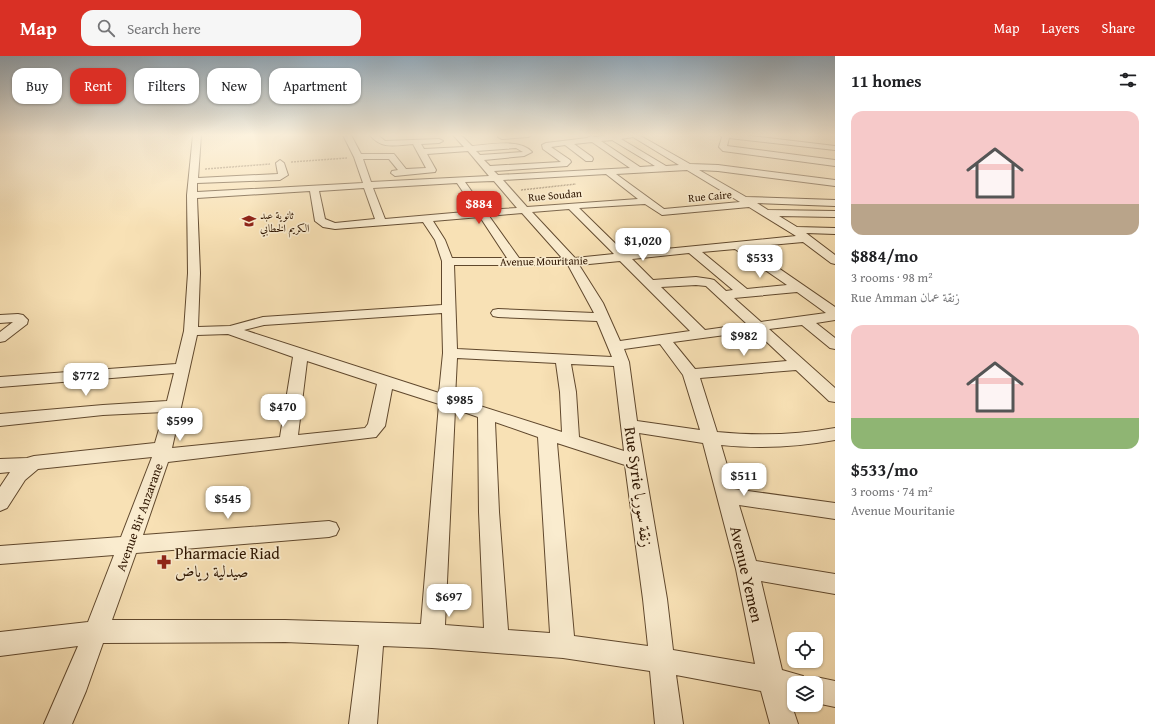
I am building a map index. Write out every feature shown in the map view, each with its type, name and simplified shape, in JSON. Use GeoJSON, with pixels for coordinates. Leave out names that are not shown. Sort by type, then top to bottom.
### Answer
{"type":"FeatureCollection","features":[{"type":"Feature","properties":{"kind":"street","name":"Avenue Bir Anzarane"},"geometry":{"type":"LineString","coordinates":[[58,724],[96,632],[129,544],[162,453],[174,406],[191,331],[194,273],[192,188],[194,166]]}},
{"type":"Feature","properties":{"kind":"street"},"geometry":{"type":"LineString","coordinates":[[192,188],[256,175],[282,176],[284,175],[281,166]]}},
{"type":"Feature","properties":{"kind":"street"},"geometry":{"type":"LineString","coordinates":[[363,166],[367,174],[367,185],[381,222]]}},
{"type":"Feature","properties":{"kind":"street"},"geometry":{"type":"LineString","coordinates":[[399,166],[404,172]]}},
{"type":"Feature","properties":{"kind":"street"},"geometry":{"type":"LineString","coordinates":[[384,174],[432,170],[430,166]]}},
{"type":"Feature","properties":{"kind":"street"},"geometry":{"type":"LineString","coordinates":[[487,168],[508,166]]}},
{"type":"Feature","properties":{"kind":"street"},"geometry":{"type":"LineString","coordinates":[[633,166],[637,169]]}},
{"type":"Feature","properties":{"kind":"street"},"geometry":{"type":"LineString","coordinates":[[192,188],[258,191],[460,181],[693,166]]}},
{"type":"Feature","properties":{"kind":"street"},"geometry":{"type":"LineString","coordinates":[[749,166],[821,188],[835,203]]}},
{"type":"Feature","properties":{"kind":"street"},"geometry":{"type":"LineString","coordinates":[[690,167],[746,202],[795,230],[830,253],[835,261]]}},
{"type":"Feature","properties":{"kind":"street","name":"Rue Syrie زنقة سوريا"},"geometry":{"type":"LineString","coordinates":[[487,168],[572,262],[596,303],[618,354],[656,606],[669,724]]}},
{"type":"Feature","properties":{"kind":"street"},"geometry":{"type":"LineString","coordinates":[[419,172],[425,182]]}},
{"type":"Feature","properties":{"kind":"street"},"geometry":{"type":"LineString","coordinates":[[608,172],[662,212]]}},
{"type":"Feature","properties":{"kind":"street"},"geometry":{"type":"LineString","coordinates":[[256,175],[258,191]]}},
{"type":"Feature","properties":{"kind":"street"},"geometry":{"type":"LineString","coordinates":[[460,181],[516,262]]}},
{"type":"Feature","properties":{"kind":"street"},"geometry":{"type":"LineString","coordinates":[[821,188],[835,183]]}},
{"type":"Feature","properties":{"kind":"street","name":"Rue Soudan"},"geometry":{"type":"LineString","coordinates":[[314,188],[320,221],[326,225],[335,226],[571,206],[649,201]]}},
{"type":"Feature","properties":{"kind":"street"},"geometry":{"type":"LineString","coordinates":[[625,202],[662,212]]}},
{"type":"Feature","properties":{"kind":"street","name":"Rue Caire"},"geometry":{"type":"LineString","coordinates":[[662,212],[746,202],[835,203]]}},
{"type":"Feature","properties":{"kind":"street"},"geometry":{"type":"LineString","coordinates":[[571,206],[700,333]]}},
{"type":"Feature","properties":{"kind":"street"},"geometry":{"type":"LineString","coordinates":[[766,213],[835,214]]}},
{"type":"Feature","properties":{"kind":"street"},"geometry":{"type":"LineString","coordinates":[[427,219],[440,240],[448,261],[450,353],[432,636]]}},
{"type":"Feature","properties":{"kind":"street"},"geometry":{"type":"LineString","coordinates":[[795,230],[835,231]]}},
{"type":"Feature","properties":{"kind":"street","name":"Avenue Mouritanie"},"geometry":{"type":"LineString","coordinates":[[448,261],[572,262],[807,238]]}},
{"type":"Feature","properties":{"kind":"street"},"geometry":{"type":"LineString","coordinates":[[739,246],[835,314]]}},
{"type":"Feature","properties":{"kind":"street"},"geometry":{"type":"LineString","coordinates":[[692,250],[744,293]]}},
{"type":"Feature","properties":{"kind":"street"},"geometry":{"type":"LineString","coordinates":[[650,284],[700,281],[710,283],[835,397]]}},
{"type":"Feature","properties":{"kind":"street"},"geometry":{"type":"LineString","coordinates":[[723,295],[800,288]]}},
{"type":"Feature","properties":{"kind":"street"},"geometry":{"type":"LineString","coordinates":[[191,331],[230,330],[263,321],[449,308]]}},
{"type":"Feature","properties":{"kind":"street"},"geometry":{"type":"LineString","coordinates":[[498,313],[602,317]]}},
{"type":"Feature","properties":{"kind":"street"},"geometry":{"type":"LineString","coordinates":[[450,353],[563,358],[618,354],[663,339],[700,333],[806,321],[835,314]]}},
{"type":"Feature","properties":{"kind":"street"},"geometry":{"type":"LineString","coordinates":[[0,319],[18,318],[22,320],[20,324],[0,338]]}},
{"type":"Feature","properties":{"kind":"street"},"geometry":{"type":"LineString","coordinates":[[258,341],[263,321]]}},
{"type":"Feature","properties":{"kind":"street"},"geometry":{"type":"LineString","coordinates":[[806,321],[835,346]]}},
{"type":"Feature","properties":{"kind":"street"},"geometry":{"type":"LineString","coordinates":[[230,330],[258,341],[386,380],[571,442],[634,461]]}},
{"type":"Feature","properties":{"kind":"street","name":"Avenue Yemen"},"geometry":{"type":"LineString","coordinates":[[663,339],[691,374],[728,496],[747,569],[782,682],[784,724]]}},
{"type":"Feature","properties":{"kind":"street"},"geometry":{"type":"LineString","coordinates":[[288,442],[301,354]]}},
{"type":"Feature","properties":{"kind":"street"},"geometry":{"type":"LineString","coordinates":[[563,358],[568,392],[571,442]]}},
{"type":"Feature","properties":{"kind":"street"},"geometry":{"type":"LineString","coordinates":[[691,374],[800,365]]}},
{"type":"Feature","properties":{"kind":"street"},"geometry":{"type":"LineString","coordinates":[[0,382],[183,368]]}},
{"type":"Feature","properties":{"kind":"street"},"geometry":{"type":"LineString","coordinates":[[0,466],[30,465],[43,462],[288,442],[370,433],[376,426],[386,380]]}},
{"type":"Feature","properties":{"kind":"street"},"geometry":{"type":"LineString","coordinates":[[0,420],[103,410],[174,406]]}},
{"type":"Feature","properties":{"kind":"street"},"geometry":{"type":"LineString","coordinates":[[486,414],[489,512],[497,640]]}},
{"type":"Feature","properties":{"kind":"street"},"geometry":{"type":"LineString","coordinates":[[629,426],[711,438],[758,442],[784,442],[835,434]]}},
{"type":"Feature","properties":{"kind":"street"},"geometry":{"type":"LineString","coordinates":[[547,434],[564,646]]}},
{"type":"Feature","properties":{"kind":"street"},"geometry":{"type":"LineString","coordinates":[[0,503],[19,474],[30,465]]}},
{"type":"Feature","properties":{"kind":"street"},"geometry":{"type":"LineString","coordinates":[[728,496],[835,511]]}},
{"type":"Feature","properties":{"kind":"street"},"geometry":{"type":"LineString","coordinates":[[0,555],[329,529]]}},
{"type":"Feature","properties":{"kind":"street"},"geometry":{"type":"LineString","coordinates":[[747,569],[835,584]]}},
{"type":"Feature","properties":{"kind":"street"},"geometry":{"type":"LineString","coordinates":[[0,644],[96,632],[285,631],[432,636],[564,646],[661,660],[782,682]]}},
{"type":"Feature","properties":{"kind":"street"},"geometry":{"type":"LineString","coordinates":[[363,724],[372,634]]}},
{"type":"Feature","properties":{"kind":"street"},"geometry":{"type":"LineString","coordinates":[[823,691],[835,694]]}},
{"type":"Feature","properties":{"kind":"path"},"geometry":{"type":"LineString","coordinates":[[509,192],[580,184]]}},
{"type":"Feature","properties":{"kind":"place","name":"ثانوية عبد الكريم الخطابي"},"geometry":{"type":"Point","coordinates":[249,221]}},
{"type":"Feature","properties":{"kind":"place","name":"Pharmacie Riad صيدلية رياض"},"geometry":{"type":"Point","coordinates":[164,562]}}]}
